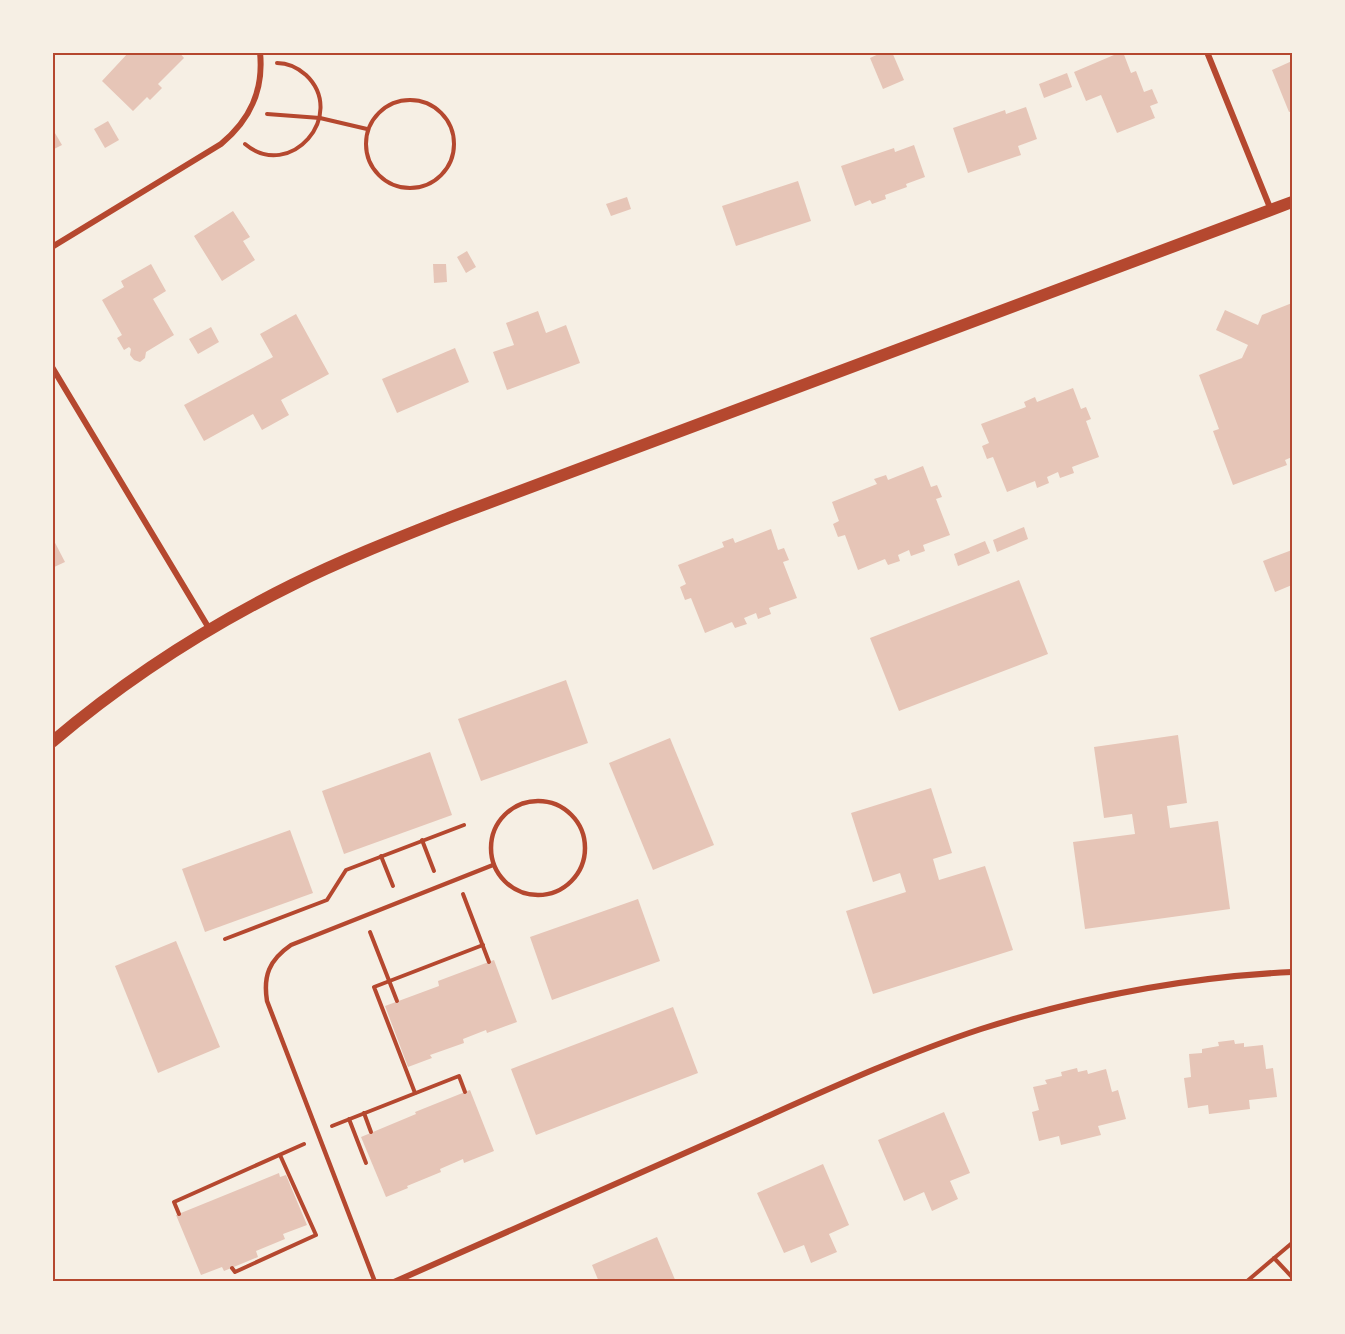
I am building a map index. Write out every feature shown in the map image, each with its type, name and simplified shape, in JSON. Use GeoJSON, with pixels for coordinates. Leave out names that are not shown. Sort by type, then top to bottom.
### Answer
{"type":"FeatureCollection","features":[{"type":"Feature","properties":{"kind":"main road"},"geometry":{"type":"LineString","coordinates":[[52,742],[113,694],[161,661],[250,606],[324,569],[452,516],[1293,202]]}},
{"type":"Feature","properties":{"kind":"street"},"geometry":{"type":"LineString","coordinates":[[52,247],[221,144],[232,134],[249,113],[258,92],[260,52]]}},
{"type":"Feature","properties":{"kind":"street"},"geometry":{"type":"LineString","coordinates":[[1208,52],[1272,210]]}},
{"type":"Feature","properties":{"kind":"street"},"geometry":{"type":"LineString","coordinates":[[52,367],[210,630]]}},
{"type":"Feature","properties":{"kind":"street"},"geometry":{"type":"LineString","coordinates":[[394,1281],[843,1083],[980,1030],[1054,1008],[1171,984],[1223,977],[1293,972]]}},
{"type":"Feature","properties":{"kind":"lane"},"geometry":{"type":"LineString","coordinates":[[528,801],[544,801],[560,806],[573,815],[581,828],[585,843],[584,858],[579,872],[569,884],[556,892],[542,896],[526,895],[512,889],[501,879],[493,865],[490,849],[492,833],[500,818],[512,807],[528,801]]}},
{"type":"Feature","properties":{"kind":"lane"},"geometry":{"type":"LineString","coordinates":[[375,1281],[267,1001],[265,989],[267,975],[272,963],[280,953],[291,945],[493,865]]}},
{"type":"Feature","properties":{"kind":"path"},"geometry":{"type":"LineString","coordinates":[[232,134],[251,150],[272,156],[294,151],[311,138],[316,128],[320,118],[319,97],[309,79],[293,66],[283,63],[261,64]]}},
{"type":"Feature","properties":{"kind":"path"},"geometry":{"type":"LineString","coordinates":[[413,99],[428,102],[440,110],[449,122],[454,136],[454,151],[450,165],[441,177],[428,184],[414,188],[399,187],[386,181],[375,171],[368,158],[365,144],[367,129],[374,116],[385,106],[399,100],[413,99]]}},
{"type":"Feature","properties":{"kind":"path"},"geometry":{"type":"LineString","coordinates":[[249,113],[320,118],[367,129]]}},
{"type":"Feature","properties":{"kind":"path"},"geometry":{"type":"LineString","coordinates":[[225,939],[327,900],[346,870],[464,825]]}},
{"type":"Feature","properties":{"kind":"path"},"geometry":{"type":"LineString","coordinates":[[422,840],[440,886]]}},
{"type":"Feature","properties":{"kind":"path"},"geometry":{"type":"LineString","coordinates":[[381,856],[399,902]]}},
{"type":"Feature","properties":{"kind":"path"},"geometry":{"type":"LineString","coordinates":[[457,879],[489,962]]}},
{"type":"Feature","properties":{"kind":"path"},"geometry":{"type":"LineString","coordinates":[[364,916],[397,1001]]}},
{"type":"Feature","properties":{"kind":"path"},"geometry":{"type":"LineString","coordinates":[[416,1093],[374,987],[483,945]]}},
{"type":"Feature","properties":{"kind":"path"},"geometry":{"type":"LineString","coordinates":[[179,1214],[174,1202],[280,1155],[349,1119],[459,1076],[465,1092]]}},
{"type":"Feature","properties":{"kind":"path"},"geometry":{"type":"LineString","coordinates":[[364,1113],[371,1132]]}},
{"type":"Feature","properties":{"kind":"path"},"geometry":{"type":"LineString","coordinates":[[349,1119],[366,1163]]}},
{"type":"Feature","properties":{"kind":"path"},"geometry":{"type":"LineString","coordinates":[[232,1268],[235,1272],[316,1235],[280,1155]]}},
{"type":"Feature","properties":{"kind":"path"},"geometry":{"type":"LineString","coordinates":[[1246,1281],[1293,1243]]}},
{"type":"Feature","properties":{"kind":"path"},"geometry":{"type":"LineString","coordinates":[[1274,1258],[1293,1277]]}},
{"type":"Feature","properties":{"kind":"building"},"geometry":{"type":"Polygon","coordinates":[[[129,52],[179,52],[184,58],[158,84],[162,88],[150,100],[147,97],[133,111],[102,81],[129,52]]]}},
{"type":"Feature","properties":{"kind":"building"},"geometry":{"type":"Polygon","coordinates":[[[883,52],[892,52],[904,80],[883,89],[870,58],[883,52]]]}},
{"type":"Feature","properties":{"kind":"building"},"geometry":{"type":"Polygon","coordinates":[[[1123,52],[1131,73],[1136,71],[1144,92],[1152,89],[1158,103],[1150,106],[1155,118],[1117,133],[1101,95],[1086,101],[1074,72],[1123,52]]]}},
{"type":"Feature","properties":{"kind":"building"},"geometry":{"type":"Polygon","coordinates":[[[1292,61],[1292,111],[1289,112],[1272,70],[1292,61]]]}},
{"type":"Feature","properties":{"kind":"building"},"geometry":{"type":"Polygon","coordinates":[[[1067,73],[1072,87],[1044,98],[1039,84],[1067,73]]]}},
{"type":"Feature","properties":{"kind":"building"},"geometry":{"type":"Polygon","coordinates":[[[1026,107],[1037,139],[1018,146],[1021,155],[968,173],[953,128],[1005,110],[1006,114],[1026,107]]]}},
{"type":"Feature","properties":{"kind":"building"},"geometry":{"type":"Polygon","coordinates":[[[108,121],[119,140],[105,148],[94,129],[108,121]]]}},
{"type":"Feature","properties":{"kind":"building"},"geometry":{"type":"Polygon","coordinates":[[[52,128],[62,145],[52,150],[52,128]]]}},
{"type":"Feature","properties":{"kind":"building"},"geometry":{"type":"Polygon","coordinates":[[[914,145],[925,177],[885,195],[886,199],[872,204],[870,200],[855,206],[841,166],[894,148],[895,152],[914,145]]]}},
{"type":"Feature","properties":{"kind":"building"},"geometry":{"type":"Polygon","coordinates":[[[798,181],[811,221],[736,246],[722,206],[798,181]]]}},
{"type":"Feature","properties":{"kind":"building"},"geometry":{"type":"Polygon","coordinates":[[[627,197],[631,209],[611,216],[606,204],[627,197]]]}},
{"type":"Feature","properties":{"kind":"building"},"geometry":{"type":"Polygon","coordinates":[[[233,211],[250,237],[243,241],[255,260],[222,281],[194,236],[233,211]]]}},
{"type":"Feature","properties":{"kind":"building"},"geometry":{"type":"Polygon","coordinates":[[[467,251],[476,267],[466,273],[457,257],[467,251]]]}},
{"type":"Feature","properties":{"kind":"building"},"geometry":{"type":"Polygon","coordinates":[[[151,264],[166,291],[153,299],[174,335],[146,352],[145,358],[140,362],[134,360],[130,355],[129,347],[124,350],[117,338],[122,335],[102,300],[124,287],[121,281],[151,264]]]}},
{"type":"Feature","properties":{"kind":"building"},"geometry":{"type":"Polygon","coordinates":[[[433,264],[446,264],[447,282],[434,283],[433,264]]]}},
{"type":"Feature","properties":{"kind":"building"},"geometry":{"type":"Polygon","coordinates":[[[1292,303],[1292,457],[1285,460],[1287,465],[1233,485],[1213,431],[1219,429],[1199,375],[1242,358],[1248,345],[1216,330],[1225,310],[1258,325],[1262,315],[1292,303]]]}},
{"type":"Feature","properties":{"kind":"building"},"geometry":{"type":"Polygon","coordinates":[[[538,311],[546,333],[566,325],[580,363],[507,390],[493,352],[514,345],[506,323],[538,311]]]}},
{"type":"Feature","properties":{"kind":"building"},"geometry":{"type":"Polygon","coordinates":[[[296,314],[329,374],[281,400],[289,415],[262,430],[253,414],[204,441],[184,405],[273,357],[260,334],[296,314]]]}},
{"type":"Feature","properties":{"kind":"building"},"geometry":{"type":"Polygon","coordinates":[[[211,327],[219,342],[198,354],[189,339],[211,327]]]}},
{"type":"Feature","properties":{"kind":"building"},"geometry":{"type":"Polygon","coordinates":[[[455,348],[469,382],[397,413],[382,379],[455,348]]]}},
{"type":"Feature","properties":{"kind":"building"},"geometry":{"type":"Polygon","coordinates":[[[1073,388],[1081,409],[1086,407],[1091,419],[1086,421],[1099,457],[1072,467],[1074,473],[1060,478],[1058,472],[1047,477],[1049,483],[1037,488],[1035,481],[1007,492],[993,457],[987,459],[982,446],[989,443],[981,424],[1026,407],[1024,402],[1035,397],[1037,402],[1073,388]]]}},
{"type":"Feature","properties":{"kind":"building"},"geometry":{"type":"Polygon","coordinates":[[[923,466],[931,487],[937,485],[942,497],[936,499],[950,535],[923,545],[925,551],[911,556],[909,550],[898,555],[900,561],[888,565],[885,559],[858,570],[845,535],[838,537],[833,524],[839,521],[832,502],[877,484],[874,479],[886,475],[888,480],[923,466]]]}},
{"type":"Feature","properties":{"kind":"building"},"geometry":{"type":"Polygon","coordinates":[[[1024,527],[1028,539],[997,552],[993,540],[1024,527]]]}},
{"type":"Feature","properties":{"kind":"building"},"geometry":{"type":"Polygon","coordinates":[[[771,529],[778,550],[784,548],[789,560],[783,562],[797,598],[769,608],[771,614],[758,619],[756,613],[744,618],[747,624],[735,628],[732,622],[705,633],[691,598],[685,600],[680,587],[686,584],[678,565],[724,547],[722,542],[733,538],[735,543],[771,529]]]}},
{"type":"Feature","properties":{"kind":"building"},"geometry":{"type":"Polygon","coordinates":[[[52,537],[65,562],[52,568],[52,537]]]}},
{"type":"Feature","properties":{"kind":"building"},"geometry":{"type":"Polygon","coordinates":[[[985,541],[990,553],[958,566],[954,554],[985,541]]]}},
{"type":"Feature","properties":{"kind":"building"},"geometry":{"type":"Polygon","coordinates":[[[1292,550],[1292,585],[1275,592],[1263,561],[1292,550]]]}},
{"type":"Feature","properties":{"kind":"building"},"geometry":{"type":"Polygon","coordinates":[[[1019,580],[1048,654],[899,711],[870,638],[1019,580]]]}},
{"type":"Feature","properties":{"kind":"building"},"geometry":{"type":"Polygon","coordinates":[[[566,680],[588,743],[481,781],[458,719],[566,680]]]}},
{"type":"Feature","properties":{"kind":"building"},"geometry":{"type":"Polygon","coordinates":[[[1178,735],[1187,803],[1167,806],[1170,828],[1218,821],[1230,909],[1085,929],[1073,842],[1135,834],[1132,814],[1104,818],[1094,747],[1178,735]]]}},
{"type":"Feature","properties":{"kind":"building"},"geometry":{"type":"Polygon","coordinates":[[[670,738],[714,845],[653,870],[609,763],[670,738]]]}},
{"type":"Feature","properties":{"kind":"building"},"geometry":{"type":"Polygon","coordinates":[[[430,752],[452,815],[344,854],[322,791],[430,752]]]}},
{"type":"Feature","properties":{"kind":"building"},"geometry":{"type":"Polygon","coordinates":[[[931,788],[952,853],[933,859],[939,880],[985,866],[1013,950],[873,994],[846,911],[906,892],[900,873],[873,882],[851,813],[931,788]]]}},
{"type":"Feature","properties":{"kind":"building"},"geometry":{"type":"Polygon","coordinates":[[[290,830],[313,893],[205,932],[182,869],[290,830]]]}},
{"type":"Feature","properties":{"kind":"building"},"geometry":{"type":"Polygon","coordinates":[[[638,899],[660,961],[552,1000],[530,937],[638,899]]]}},
{"type":"Feature","properties":{"kind":"building"},"geometry":{"type":"Polygon","coordinates":[[[176,941],[220,1047],[158,1073],[115,966],[176,941]]]}},
{"type":"Feature","properties":{"kind":"building"},"geometry":{"type":"Polygon","coordinates":[[[494,960],[517,1022],[463,1039],[464,1043],[430,1055],[432,1058],[408,1067],[385,1006],[439,986],[438,981],[494,960]]]}},
{"type":"Feature","properties":{"kind":"building"},"geometry":{"type":"Polygon","coordinates":[[[673,1007],[698,1073],[536,1135],[511,1069],[673,1007]]]}},
{"type":"Feature","properties":{"kind":"building"},"geometry":{"type":"Polygon","coordinates":[[[1234,1040],[1235,1044],[1244,1043],[1244,1047],[1263,1045],[1266,1069],[1273,1068],[1277,1097],[1249,1100],[1250,1109],[1209,1114],[1208,1105],[1188,1108],[1184,1078],[1191,1077],[1189,1054],[1202,1053],[1202,1049],[1219,1046],[1218,1042],[1234,1040]]]}},
{"type":"Feature","properties":{"kind":"building"},"geometry":{"type":"Polygon","coordinates":[[[1077,1068],[1078,1072],[1087,1070],[1088,1074],[1106,1069],[1112,1092],[1118,1090],[1126,1119],[1098,1126],[1101,1135],[1061,1145],[1059,1136],[1039,1141],[1032,1112],[1039,1110],[1033,1087],[1047,1084],[1045,1080],[1062,1076],[1061,1072],[1077,1068]]]}},
{"type":"Feature","properties":{"kind":"building"},"geometry":{"type":"Polygon","coordinates":[[[470,1090],[494,1151],[464,1163],[463,1159],[440,1169],[441,1172],[386,1197],[361,1137],[470,1090]]]}},
{"type":"Feature","properties":{"kind":"building"},"geometry":{"type":"Polygon","coordinates":[[[944,1112],[970,1173],[950,1181],[958,1199],[932,1211],[924,1192],[904,1201],[878,1140],[944,1112]]]}},
{"type":"Feature","properties":{"kind":"building"},"geometry":{"type":"Polygon","coordinates":[[[823,1164],[849,1225],[829,1234],[837,1252],[811,1263],[804,1245],[784,1253],[757,1193],[823,1164]]]}},
{"type":"Feature","properties":{"kind":"building"},"geometry":{"type":"Polygon","coordinates":[[[279,1173],[280,1177],[286,1175],[307,1225],[283,1234],[285,1239],[256,1251],[258,1257],[224,1271],[222,1267],[201,1275],[176,1215],[279,1173]]]}},
{"type":"Feature","properties":{"kind":"building"},"geometry":{"type":"Polygon","coordinates":[[[657,1237],[676,1282],[599,1282],[592,1265],[657,1237]]]}}]}
